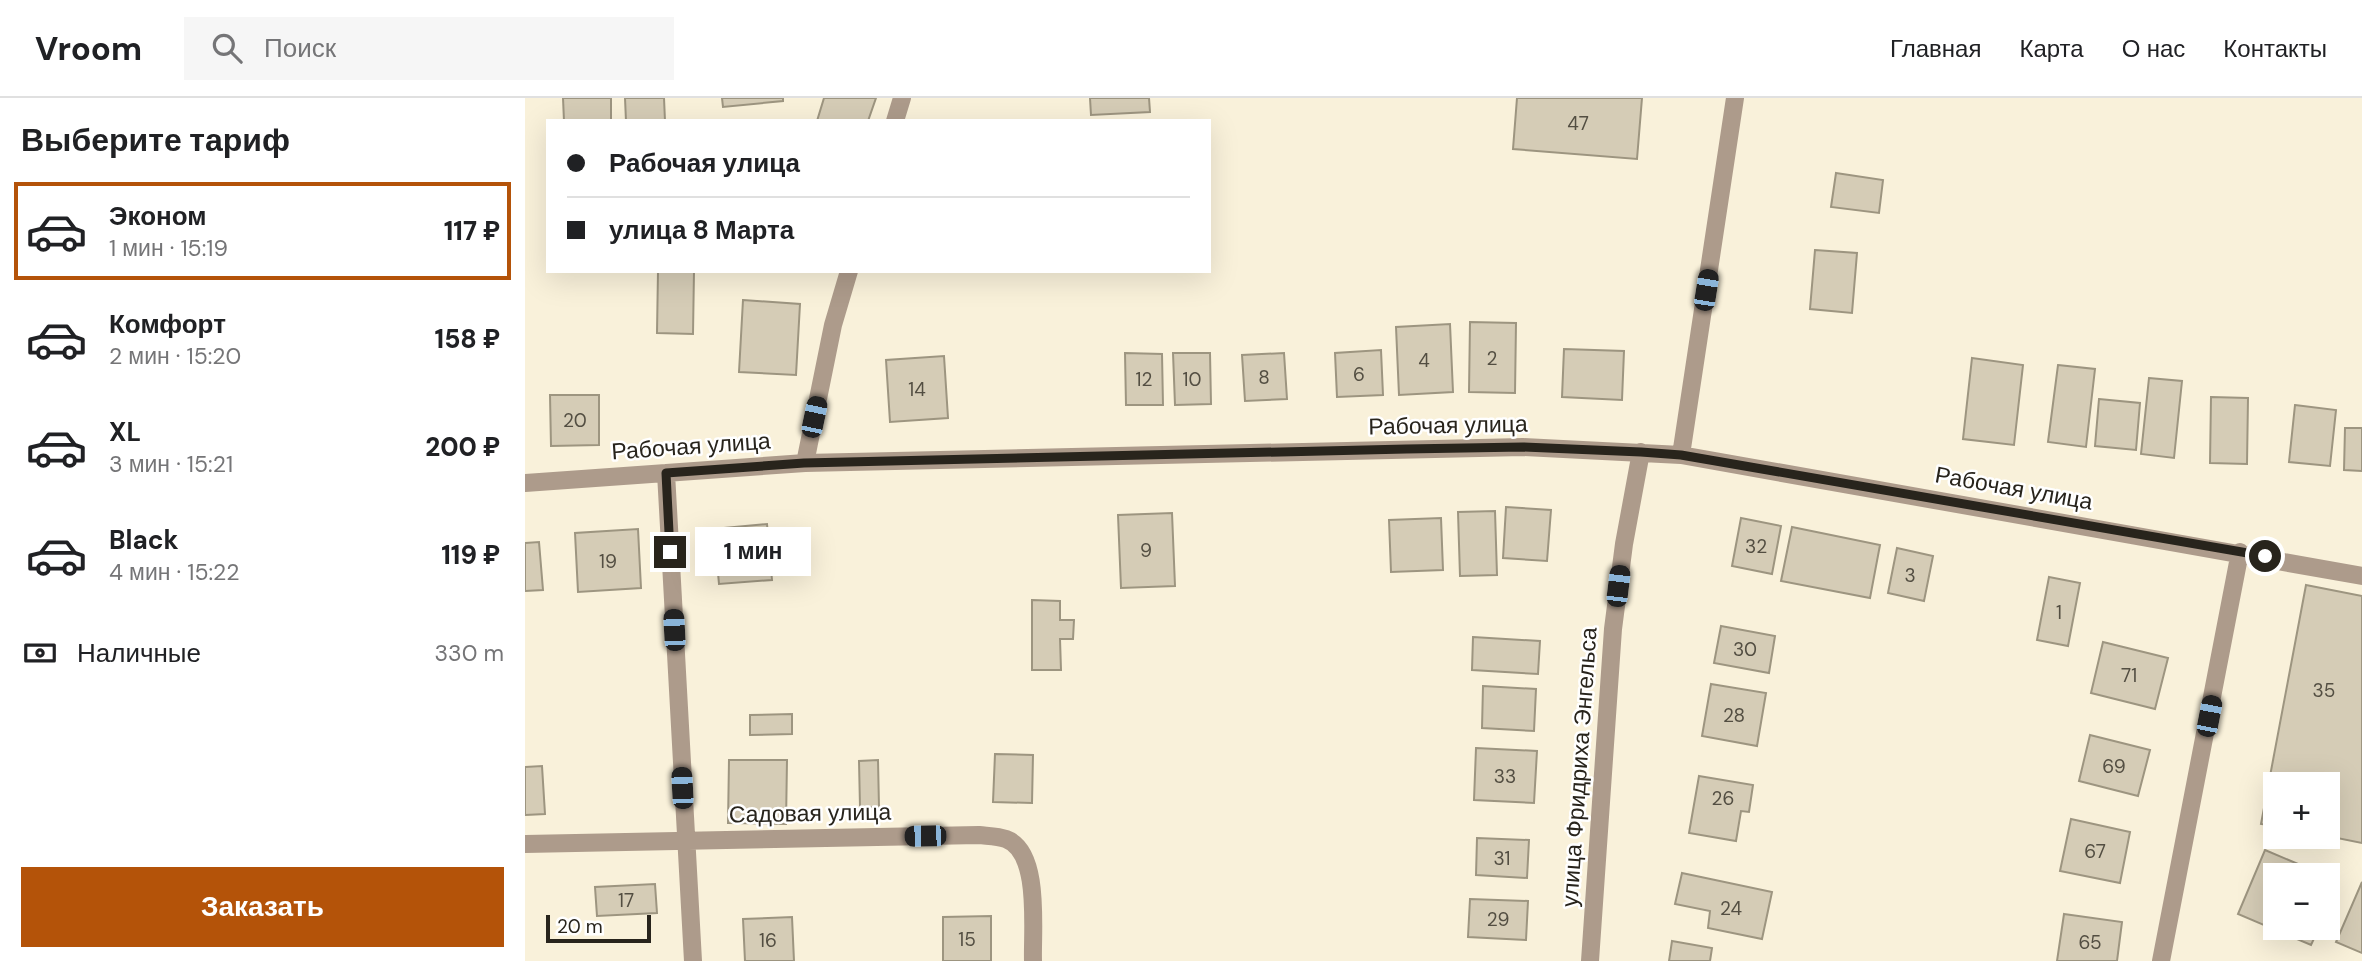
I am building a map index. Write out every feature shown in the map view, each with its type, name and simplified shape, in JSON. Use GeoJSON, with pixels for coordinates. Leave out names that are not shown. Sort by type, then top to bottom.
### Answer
{"type":"FeatureCollection","features":[{"type":"Feature","properties":{"kind":"street"},"geometry":{"type":"LineString","coordinates":[[896,119],[902,98]]}},
{"type":"Feature","properties":{"kind":"street"},"geometry":{"type":"LineString","coordinates":[[1681,455],[1735,98]]}},
{"type":"Feature","properties":{"kind":"street"},"geometry":{"type":"LineString","coordinates":[[804,463],[833,325],[848,273]]}},
{"type":"Feature","properties":{"kind":"street","name":"Рабочая улица"},"geometry":{"type":"LineString","coordinates":[[525,483],[804,463],[1523,447],[1641,452],[1681,455],[2240,552],[2362,576]]}},
{"type":"Feature","properties":{"kind":"street","name":"улица Фридриха Энгельса"},"geometry":{"type":"LineString","coordinates":[[1590,961],[1613,629],[1624,544],[1641,452]]}},
{"type":"Feature","properties":{"kind":"street"},"geometry":{"type":"LineString","coordinates":[[666,473],[692,961]]}},
{"type":"Feature","properties":{"kind":"street"},"geometry":{"type":"LineString","coordinates":[[2161,961],[2240,552]]}},
{"type":"Feature","properties":{"kind":"street","name":"Садовая улица"},"geometry":{"type":"LineString","coordinates":[[525,844],[979,835],[1008,840],[1021,851],[1030,868],[1033,961]]}},
{"type":"Feature","properties":{"kind":"building"},"geometry":{"type":"Polygon","coordinates":[[[563,98],[611,98],[611,119],[564,119],[563,98]]]}},
{"type":"Feature","properties":{"kind":"building"},"geometry":{"type":"Polygon","coordinates":[[[625,98],[664,98],[665,119],[626,119],[625,98]]]}},
{"type":"Feature","properties":{"kind":"building"},"geometry":{"type":"Polygon","coordinates":[[[722,98],[783,98],[783,101],[723,107],[722,98]]]}},
{"type":"Feature","properties":{"kind":"building"},"geometry":{"type":"Polygon","coordinates":[[[824,98],[876,98],[869,119],[818,119],[824,98]]]}},
{"type":"Feature","properties":{"kind":"building"},"geometry":{"type":"Polygon","coordinates":[[[1090,98],[1149,98],[1150,112],[1091,115],[1090,98]]]}},
{"type":"Feature","properties":{"kind":"building"},"geometry":{"type":"Polygon","coordinates":[[[1517,98],[1642,98],[1637,159],[1513,149],[1517,98]]]}},
{"type":"Feature","properties":{"kind":"building"},"geometry":{"type":"Polygon","coordinates":[[[1836,173],[1883,180],[1879,213],[1831,207],[1836,173]]]}},
{"type":"Feature","properties":{"kind":"building"},"geometry":{"type":"Polygon","coordinates":[[[1815,250],[1857,253],[1852,313],[1810,309],[1815,250]]]}},
{"type":"Feature","properties":{"kind":"building"},"geometry":{"type":"Polygon","coordinates":[[[658,273],[694,273],[693,334],[657,333],[658,273]]]}},
{"type":"Feature","properties":{"kind":"building"},"geometry":{"type":"Polygon","coordinates":[[[743,300],[800,304],[796,375],[739,372],[743,300]]]}},
{"type":"Feature","properties":{"kind":"building"},"geometry":{"type":"Polygon","coordinates":[[[1470,322],[1516,323],[1515,393],[1469,392],[1470,322]]]}},
{"type":"Feature","properties":{"kind":"building"},"geometry":{"type":"Polygon","coordinates":[[[1450,324],[1453,392],[1399,395],[1396,327],[1450,324]]]}},
{"type":"Feature","properties":{"kind":"building"},"geometry":{"type":"Polygon","coordinates":[[[1564,349],[1624,351],[1622,400],[1562,397],[1564,349]]]}},
{"type":"Feature","properties":{"kind":"building"},"geometry":{"type":"Polygon","coordinates":[[[1381,350],[1383,395],[1337,397],[1335,353],[1381,350]]]}},
{"type":"Feature","properties":{"kind":"building"},"geometry":{"type":"Polygon","coordinates":[[[1125,353],[1162,354],[1163,405],[1126,405],[1125,353]]]}},
{"type":"Feature","properties":{"kind":"building"},"geometry":{"type":"Polygon","coordinates":[[[1173,353],[1210,353],[1211,404],[1175,405],[1173,353]]]}},
{"type":"Feature","properties":{"kind":"building"},"geometry":{"type":"Polygon","coordinates":[[[1284,353],[1287,399],[1245,401],[1242,355],[1284,353]]]}},
{"type":"Feature","properties":{"kind":"building"},"geometry":{"type":"Polygon","coordinates":[[[944,356],[948,418],[890,422],[886,360],[944,356]]]}},
{"type":"Feature","properties":{"kind":"building"},"geometry":{"type":"Polygon","coordinates":[[[1972,358],[2023,365],[2014,445],[1963,439],[1972,358]]]}},
{"type":"Feature","properties":{"kind":"building"},"geometry":{"type":"Polygon","coordinates":[[[2058,365],[2095,369],[2086,447],[2048,442],[2058,365]]]}},
{"type":"Feature","properties":{"kind":"building"},"geometry":{"type":"Polygon","coordinates":[[[2149,378],[2182,381],[2174,458],[2141,454],[2149,378]]]}},
{"type":"Feature","properties":{"kind":"building"},"geometry":{"type":"Polygon","coordinates":[[[550,395],[599,395],[599,445],[551,446],[550,395]]]}},
{"type":"Feature","properties":{"kind":"building"},"geometry":{"type":"Polygon","coordinates":[[[2211,397],[2248,398],[2247,464],[2210,463],[2211,397]]]}},
{"type":"Feature","properties":{"kind":"building"},"geometry":{"type":"Polygon","coordinates":[[[2099,399],[2140,403],[2136,450],[2095,446],[2099,399]]]}},
{"type":"Feature","properties":{"kind":"building"},"geometry":{"type":"Polygon","coordinates":[[[2295,405],[2336,410],[2330,466],[2289,462],[2295,405]]]}},
{"type":"Feature","properties":{"kind":"building"},"geometry":{"type":"Polygon","coordinates":[[[2345,428],[2362,428],[2362,471],[2344,470],[2345,428]]]}},
{"type":"Feature","properties":{"kind":"building"},"geometry":{"type":"Polygon","coordinates":[[[1506,507],[1551,510],[1547,561],[1503,558],[1506,507]]]}},
{"type":"Feature","properties":{"kind":"building"},"geometry":{"type":"Polygon","coordinates":[[[1495,511],[1497,575],[1460,576],[1458,512],[1495,511]]]}},
{"type":"Feature","properties":{"kind":"building"},"geometry":{"type":"Polygon","coordinates":[[[1172,513],[1175,586],[1121,588],[1118,515],[1172,513]]]}},
{"type":"Feature","properties":{"kind":"building"},"geometry":{"type":"Polygon","coordinates":[[[1441,518],[1443,570],[1391,572],[1389,520],[1441,518]]]}},
{"type":"Feature","properties":{"kind":"building"},"geometry":{"type":"Polygon","coordinates":[[[1741,518],[1781,526],[1772,574],[1732,566],[1741,518]]]}},
{"type":"Feature","properties":{"kind":"building"},"geometry":{"type":"Polygon","coordinates":[[[767,524],[772,580],[719,584],[714,529],[767,524]]]}},
{"type":"Feature","properties":{"kind":"building"},"geometry":{"type":"Polygon","coordinates":[[[1792,527],[1880,545],[1870,598],[1781,581],[1792,527]]]}},
{"type":"Feature","properties":{"kind":"building"},"geometry":{"type":"Polygon","coordinates":[[[638,529],[641,588],[578,592],[575,533],[638,529]]]}},
{"type":"Feature","properties":{"kind":"building"},"geometry":{"type":"Polygon","coordinates":[[[539,542],[543,590],[525,591],[525,543],[539,542]]]}},
{"type":"Feature","properties":{"kind":"building"},"geometry":{"type":"Polygon","coordinates":[[[1897,548],[1933,556],[1924,601],[1888,593],[1897,548]]]}},
{"type":"Feature","properties":{"kind":"building"},"geometry":{"type":"Polygon","coordinates":[[[2049,577],[2080,583],[2068,646],[2037,640],[2049,577]]]}},
{"type":"Feature","properties":{"kind":"building"},"geometry":{"type":"Polygon","coordinates":[[[2306,585],[2362,596],[2362,843],[2340,839],[2340,772],[2271,772],[2306,585]]]}},
{"type":"Feature","properties":{"kind":"building"},"geometry":{"type":"Polygon","coordinates":[[[1032,600],[1060,601],[1060,620],[1074,620],[1073,639],[1060,639],[1061,670],[1032,670],[1032,600]]]}},
{"type":"Feature","properties":{"kind":"building"},"geometry":{"type":"Polygon","coordinates":[[[1721,626],[1775,636],[1769,673],[1714,663],[1721,626]]]}},
{"type":"Feature","properties":{"kind":"building"},"geometry":{"type":"Polygon","coordinates":[[[1473,637],[1540,641],[1538,674],[1472,670],[1473,637]]]}},
{"type":"Feature","properties":{"kind":"building"},"geometry":{"type":"Polygon","coordinates":[[[2103,642],[2168,658],[2155,709],[2091,693],[2103,642]]]}},
{"type":"Feature","properties":{"kind":"building"},"geometry":{"type":"Polygon","coordinates":[[[1711,684],[1766,693],[1757,746],[1702,736],[1711,684]]]}},
{"type":"Feature","properties":{"kind":"building"},"geometry":{"type":"Polygon","coordinates":[[[1483,686],[1536,689],[1534,731],[1482,728],[1483,686]]]}},
{"type":"Feature","properties":{"kind":"building"},"geometry":{"type":"Polygon","coordinates":[[[792,714],[792,734],[750,735],[750,715],[792,714]]]}},
{"type":"Feature","properties":{"kind":"building"},"geometry":{"type":"Polygon","coordinates":[[[2090,735],[2150,750],[2138,796],[2079,781],[2090,735]]]}},
{"type":"Feature","properties":{"kind":"building"},"geometry":{"type":"Polygon","coordinates":[[[1476,748],[1537,751],[1534,803],[1474,800],[1476,748]]]}},
{"type":"Feature","properties":{"kind":"building"},"geometry":{"type":"Polygon","coordinates":[[[995,754],[1033,755],[1032,803],[993,802],[995,754]]]}},
{"type":"Feature","properties":{"kind":"building"},"geometry":{"type":"Polygon","coordinates":[[[729,760],[787,760],[786,824],[728,823],[729,760]]]}},
{"type":"Feature","properties":{"kind":"building"},"geometry":{"type":"Polygon","coordinates":[[[878,760],[879,807],[860,807],[859,761],[878,760]]]}},
{"type":"Feature","properties":{"kind":"building"},"geometry":{"type":"Polygon","coordinates":[[[542,766],[545,814],[525,815],[525,767],[542,766]]]}},
{"type":"Feature","properties":{"kind":"building"},"geometry":{"type":"Polygon","coordinates":[[[1699,776],[1753,785],[1749,812],[1741,811],[1736,841],[1689,833],[1699,776]]]}},
{"type":"Feature","properties":{"kind":"building"},"geometry":{"type":"Polygon","coordinates":[[[2071,819],[2130,832],[2120,883],[2060,871],[2071,819]]]}},
{"type":"Feature","properties":{"kind":"building"},"geometry":{"type":"Polygon","coordinates":[[[1477,838],[1529,840],[1527,878],[1476,875],[1477,838]]]}},
{"type":"Feature","properties":{"kind":"building"},"geometry":{"type":"Polygon","coordinates":[[[2265,850],[2296,863],[2263,863],[2263,925],[2238,914],[2265,850]]]}},
{"type":"Feature","properties":{"kind":"building"},"geometry":{"type":"Polygon","coordinates":[[[1682,873],[1772,892],[1762,939],[1708,928],[1710,911],[1675,904],[1682,873]]]}},
{"type":"Feature","properties":{"kind":"building"},"geometry":{"type":"Polygon","coordinates":[[[2362,882],[2362,953],[2336,942],[2340,940],[2340,933],[2362,882]]]}},
{"type":"Feature","properties":{"kind":"building"},"geometry":{"type":"Polygon","coordinates":[[[655,884],[657,913],[597,916],[595,887],[655,884]]]}},
{"type":"Feature","properties":{"kind":"building"},"geometry":{"type":"Polygon","coordinates":[[[1470,899],[1528,901],[1526,940],[1468,937],[1470,899]]]}},
{"type":"Feature","properties":{"kind":"building"},"geometry":{"type":"Polygon","coordinates":[[[2064,914],[2122,922],[2117,961],[2057,961],[2064,914]]]}},
{"type":"Feature","properties":{"kind":"building"},"geometry":{"type":"Polygon","coordinates":[[[991,916],[991,961],[943,961],[943,917],[991,916]]]}},
{"type":"Feature","properties":{"kind":"building"},"geometry":{"type":"Polygon","coordinates":[[[792,917],[794,961],[745,961],[743,919],[792,917]]]}},
{"type":"Feature","properties":{"kind":"building"},"geometry":{"type":"Polygon","coordinates":[[[2299,940],[2313,940],[2311,945],[2299,940]]]}},
{"type":"Feature","properties":{"kind":"building"},"geometry":{"type":"Polygon","coordinates":[[[1672,941],[1712,948],[1710,961],[1669,961],[1672,941]]]}},
{"type":"Feature","properties":{"kind":"route"},"geometry":{"type":"LineString","coordinates":[[670,552],[666,473],[804,463],[1523,447],[1681,455],[2265,556]]}}]}
